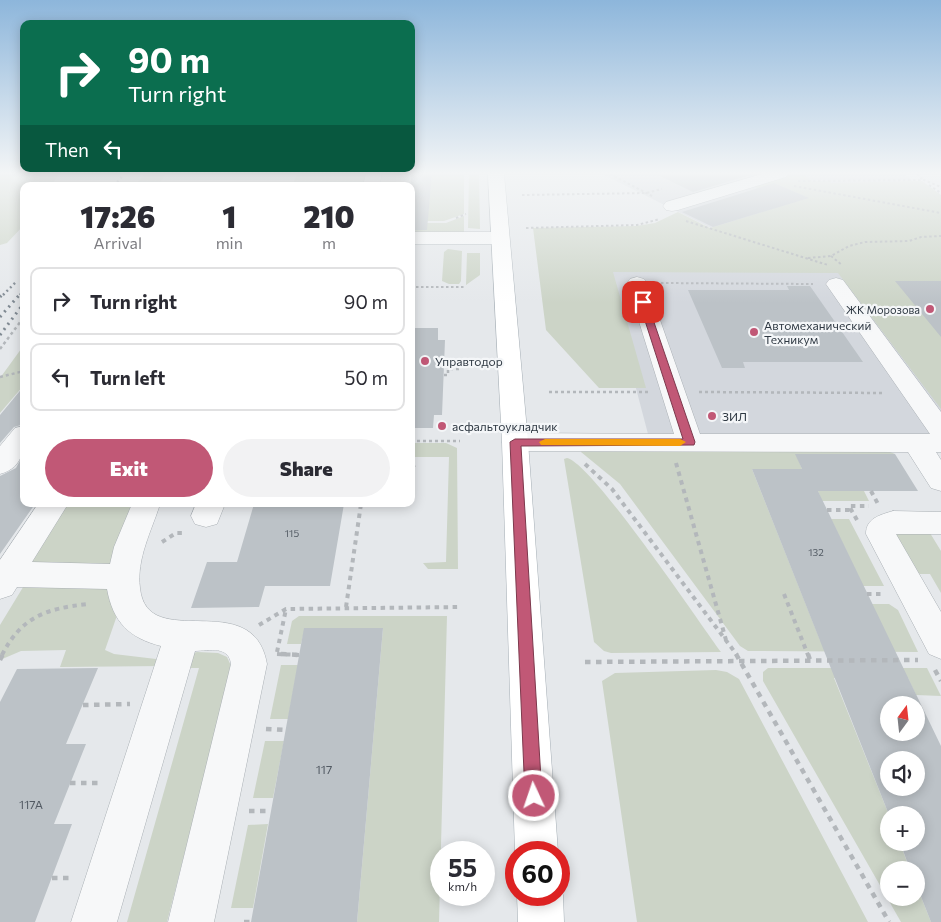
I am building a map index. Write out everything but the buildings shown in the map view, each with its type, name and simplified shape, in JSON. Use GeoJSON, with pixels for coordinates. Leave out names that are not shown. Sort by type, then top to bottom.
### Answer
{"type":"FeatureCollection","features":[{"type":"Feature","properties":{"kind":"main road"},"geometry":{"type":"LineString","coordinates":[[499,217],[515,442],[536,841]]}},
{"type":"Feature","properties":{"kind":"main road"},"geometry":{"type":"LineString","coordinates":[[540,906],[541,922]]}},
{"type":"Feature","properties":{"kind":"lane"},"geometry":{"type":"LineString","coordinates":[[415,238],[500,238]]}},
{"type":"Feature","properties":{"kind":"lane"},"geometry":{"type":"LineString","coordinates":[[834,275],[913,393],[941,431]]}},
{"type":"Feature","properties":{"kind":"lane"},"geometry":{"type":"LineString","coordinates":[[637,283],[673,392],[682,450]]}},
{"type":"Feature","properties":{"kind":"lane"},"geometry":{"type":"LineString","coordinates":[[0,465],[20,439]]}},
{"type":"Feature","properties":{"kind":"lane"},"geometry":{"type":"LineString","coordinates":[[515,442],[556,442],[682,450],[928,443],[941,481]]}},
{"type":"Feature","properties":{"kind":"lane"},"geometry":{"type":"LineString","coordinates":[[4,580],[51,507]]}},
{"type":"Feature","properties":{"kind":"lane"},"geometry":{"type":"LineString","coordinates":[[145,507],[131,542],[122,587],[133,617],[154,631],[182,636],[220,636],[235,640],[247,651],[249,664],[191,922]]}},
{"type":"Feature","properties":{"kind":"lane"},"geometry":{"type":"LineString","coordinates":[[931,652],[881,534],[882,528],[893,522],[941,522]]}},
{"type":"Feature","properties":{"kind":"lane"},"geometry":{"type":"LineString","coordinates":[[4,580],[83,577],[122,587]]}},
{"type":"Feature","properties":{"kind":"lane"},"geometry":{"type":"LineString","coordinates":[[94,922],[182,636]]}},
{"type":"Feature","properties":{"kind":"path"},"geometry":{"type":"LineString","coordinates":[[526,228],[637,225],[654,222],[661,217]]}},
{"type":"Feature","properties":{"kind":"path"},"geometry":{"type":"LineString","coordinates":[[686,217],[805,258],[834,275]]}},
{"type":"Feature","properties":{"kind":"path"},"geometry":{"type":"LineString","coordinates":[[805,258],[830,256],[849,246],[865,242],[909,241],[920,237],[941,236]]}},
{"type":"Feature","properties":{"kind":"path"},"geometry":{"type":"LineString","coordinates":[[637,283],[834,275]]}},
{"type":"Feature","properties":{"kind":"path"},"geometry":{"type":"LineString","coordinates":[[415,287],[464,287]]}},
{"type":"Feature","properties":{"kind":"path"},"geometry":{"type":"LineString","coordinates":[[0,349],[20,322]]}},
{"type":"Feature","properties":{"kind":"path"},"geometry":{"type":"LineString","coordinates":[[444,375],[448,375],[448,369],[462,369]]}},
{"type":"Feature","properties":{"kind":"path"},"geometry":{"type":"LineString","coordinates":[[0,377],[20,372]]}},
{"type":"Feature","properties":{"kind":"path"},"geometry":{"type":"LineString","coordinates":[[549,392],[913,393]]}},
{"type":"Feature","properties":{"kind":"path"},"geometry":{"type":"LineString","coordinates":[[415,440],[460,440]]}},
{"type":"Feature","properties":{"kind":"path"},"geometry":{"type":"LineString","coordinates":[[556,442],[579,459],[612,489],[741,661],[806,774],[846,849],[890,922]]}},
{"type":"Feature","properties":{"kind":"path"},"geometry":{"type":"LineString","coordinates":[[682,450],[727,643]]}},
{"type":"Feature","properties":{"kind":"path"},"geometry":{"type":"LineString","coordinates":[[870,491],[879,506]]}},
{"type":"Feature","properties":{"kind":"path"},"geometry":{"type":"LineString","coordinates":[[346,607],[361,507]]}},
{"type":"Feature","properties":{"kind":"path"},"geometry":{"type":"LineString","coordinates":[[827,510],[851,510]]}},
{"type":"Feature","properties":{"kind":"path"},"geometry":{"type":"LineString","coordinates":[[163,541],[176,533]]}},
{"type":"Feature","properties":{"kind":"path"},"geometry":{"type":"LineString","coordinates":[[0,660],[16,632],[41,614],[122,587]]}},
{"type":"Feature","properties":{"kind":"path"},"geometry":{"type":"LineString","coordinates":[[784,594],[810,660]]}},
{"type":"Feature","properties":{"kind":"path"},"geometry":{"type":"LineString","coordinates":[[286,609],[461,607]]}},
{"type":"Feature","properties":{"kind":"path"},"geometry":{"type":"LineString","coordinates":[[585,662],[810,660],[931,652]]}},
{"type":"Feature","properties":{"kind":"path"},"geometry":{"type":"LineString","coordinates":[[276,654],[299,655]]}},
{"type":"Feature","properties":{"kind":"path"},"geometry":{"type":"LineString","coordinates":[[83,704],[140,704]]}},
{"type":"Feature","properties":{"kind":"path"},"geometry":{"type":"LineString","coordinates":[[260,729],[286,730]]}},
{"type":"Feature","properties":{"kind":"path"},"geometry":{"type":"LineString","coordinates":[[70,783],[105,783]]}},
{"type":"Feature","properties":{"kind":"path"},"geometry":{"type":"LineString","coordinates":[[243,811],[271,810]]}},
{"type":"Feature","properties":{"kind":"path"},"geometry":{"type":"LineString","coordinates":[[52,878],[82,878]]}},
{"type":"Feature","properties":{"kind":"path"},"geometry":{"type":"LineString","coordinates":[[244,922],[251,922]]}},
{"type":"Feature","properties":{"kind":"shaded area"},"geometry":{"type":"Polygon","coordinates":[[[0,217],[20,217],[20,229],[7,243],[0,245],[0,217]]]}},
{"type":"Feature","properties":{"kind":"shaded area"},"geometry":{"type":"Polygon","coordinates":[[[419,217],[455,217],[444,221],[415,221],[419,217]]]}},
{"type":"Feature","properties":{"kind":"shaded area"},"geometry":{"type":"Polygon","coordinates":[[[464,217],[464,237],[415,237],[415,223],[446,223],[464,217]]]}},
{"type":"Feature","properties":{"kind":"shaded area"},"geometry":{"type":"Polygon","coordinates":[[[468,217],[480,217],[480,229],[468,228],[468,217]]]}},
{"type":"Feature","properties":{"kind":"shaded area"},"geometry":{"type":"Polygon","coordinates":[[[667,217],[688,217],[710,228],[746,217],[941,217],[941,409],[838,273],[613,272],[646,388],[599,388],[546,330],[533,228],[636,226],[655,223],[667,217]]]}},
{"type":"Feature","properties":{"kind":"shaded area"},"geometry":{"type":"Polygon","coordinates":[[[689,217],[831,217],[711,228],[689,217]]]}},
{"type":"Feature","properties":{"kind":"shaded area","name":"Автомеханический Техникум"},"geometry":{"type":"Polygon","coordinates":[[[595,232],[842,272],[941,403],[941,434],[648,434],[595,232]]]}},
{"type":"Feature","properties":{"kind":"shaded area"},"geometry":{"type":"Polygon","coordinates":[[[448,249],[462,251],[461,281],[459,284],[449,284],[442,281],[444,252],[448,249]]]}},
{"type":"Feature","properties":{"kind":"shaded area"},"geometry":{"type":"Polygon","coordinates":[[[467,253],[480,253],[480,275],[466,285],[467,253]]]}},
{"type":"Feature","properties":{"kind":"shaded area"},"geometry":{"type":"Polygon","coordinates":[[[20,350],[20,390],[0,413],[0,378],[20,350]]]}},
{"type":"Feature","properties":{"kind":"shaded area"},"geometry":{"type":"Polygon","coordinates":[[[415,443],[446,443],[457,448],[458,569],[428,569],[423,563],[446,562],[449,457],[415,457],[415,443]]]}},
{"type":"Feature","properties":{"kind":"shaded area"},"geometry":{"type":"Polygon","coordinates":[[[582,448],[890,452],[895,454],[796,454],[802,469],[752,469],[820,640],[872,604],[889,604],[898,610],[918,652],[748,651],[740,646],[620,484],[581,452],[582,448]]]}},
{"type":"Feature","properties":{"kind":"shaded area"},"geometry":{"type":"Polygon","coordinates":[[[567,458],[580,467],[599,486],[645,546],[721,652],[611,653],[604,651],[594,642],[564,459],[567,458]]]}},
{"type":"Feature","properties":{"kind":"shaded area"},"geometry":{"type":"Polygon","coordinates":[[[818,491],[864,491],[869,501],[822,501],[818,491]]]}},
{"type":"Feature","properties":{"kind":"shaded area"},"geometry":{"type":"Polygon","coordinates":[[[64,507],[138,507],[122,542],[115,570],[31,562],[64,507]]]}},
{"type":"Feature","properties":{"kind":"shaded area"},"geometry":{"type":"Polygon","coordinates":[[[831,519],[849,519],[884,586],[863,586],[831,519]]]}},
{"type":"Feature","properties":{"kind":"shaded area"},"geometry":{"type":"Polygon","coordinates":[[[898,533],[930,533],[941,551],[941,593],[930,574],[920,574],[914,570],[895,537],[898,533]]]}},
{"type":"Feature","properties":{"kind":"shaded area"},"geometry":{"type":"Polygon","coordinates":[[[28,579],[118,581],[121,604],[105,650],[114,654],[156,659],[161,661],[163,666],[60,667],[66,650],[21,651],[0,660],[0,625],[28,579]]]}},
{"type":"Feature","properties":{"kind":"shaded area"},"geometry":{"type":"Polygon","coordinates":[[[299,616],[447,616],[441,841],[430,841],[430,906],[439,906],[439,922],[357,922],[383,628],[305,628],[301,644],[287,644],[292,621],[299,616]]]}},
{"type":"Feature","properties":{"kind":"shaded area"},"geometry":{"type":"Polygon","coordinates":[[[197,652],[218,653],[227,657],[232,668],[167,922],[127,922],[199,668],[184,668],[190,654],[197,652]]]}},
{"type":"Feature","properties":{"kind":"shaded area"},"geometry":{"type":"Polygon","coordinates":[[[281,665],[298,665],[288,719],[270,719],[281,665]]]}},
{"type":"Feature","properties":{"kind":"shaded area"},"geometry":{"type":"Polygon","coordinates":[[[768,668],[927,668],[941,696],[916,695],[908,678],[834,678],[885,806],[880,806],[880,851],[903,851],[907,861],[880,861],[880,885],[763,681],[763,672],[768,668]]]}},
{"type":"Feature","properties":{"kind":"shaded area"},"geometry":{"type":"Polygon","coordinates":[[[716,670],[727,672],[739,679],[868,922],[637,922],[602,681],[615,673],[716,670]]]}},
{"type":"Feature","properties":{"kind":"shaded area"},"geometry":{"type":"Polygon","coordinates":[[[265,741],[284,741],[273,798],[253,798],[265,741]]]}},
{"type":"Feature","properties":{"kind":"shaded area"},"geometry":{"type":"Polygon","coordinates":[[[268,824],[253,908],[231,908],[248,825],[268,824]]]}},
{"type":"Feature","properties":{"kind":"shaded area"},"geometry":{"type":"Polygon","coordinates":[[[892,906],[925,906],[931,922],[901,922],[892,906]]]}},
{"type":"Feature","properties":{"kind":"railway"},"geometry":{"type":"LineString","coordinates":[[3,295],[16,282]]}},
{"type":"Feature","properties":{"kind":"railway"},"geometry":{"type":"LineString","coordinates":[[0,297],[4,293]]}},
{"type":"Feature","properties":{"kind":"railway"},"geometry":{"type":"LineString","coordinates":[[0,317],[20,294]]}},
{"type":"Feature","properties":{"kind":"railway"},"geometry":{"type":"LineString","coordinates":[[0,335],[20,308]]}},
{"type":"Feature","properties":{"kind":"slow traffic"},"geometry":{"type":"LineString","coordinates":[[545,442],[680,442]]}},
{"type":"Feature","properties":{"kind":"place","name":"ЖК Морозова"},"geometry":{"type":"Point","coordinates":[930,309]}},
{"type":"Feature","properties":{"kind":"place","name":"Автомеханический Техникум"},"geometry":{"type":"Point","coordinates":[754,332]}},
{"type":"Feature","properties":{"kind":"place","name":"Управтодор"},"geometry":{"type":"Point","coordinates":[425,361]}},
{"type":"Feature","properties":{"kind":"place","name":"ЗИЛ"},"geometry":{"type":"Point","coordinates":[712,416]}},
{"type":"Feature","properties":{"kind":"place","name":"асфальтоукладчик"},"geometry":{"type":"Point","coordinates":[442,426]}},
{"type":"Feature","properties":{"kind":"route"},"geometry":{"type":"LineString","coordinates":[[534,796],[515,442],[690,442],[643,302]]}}]}
